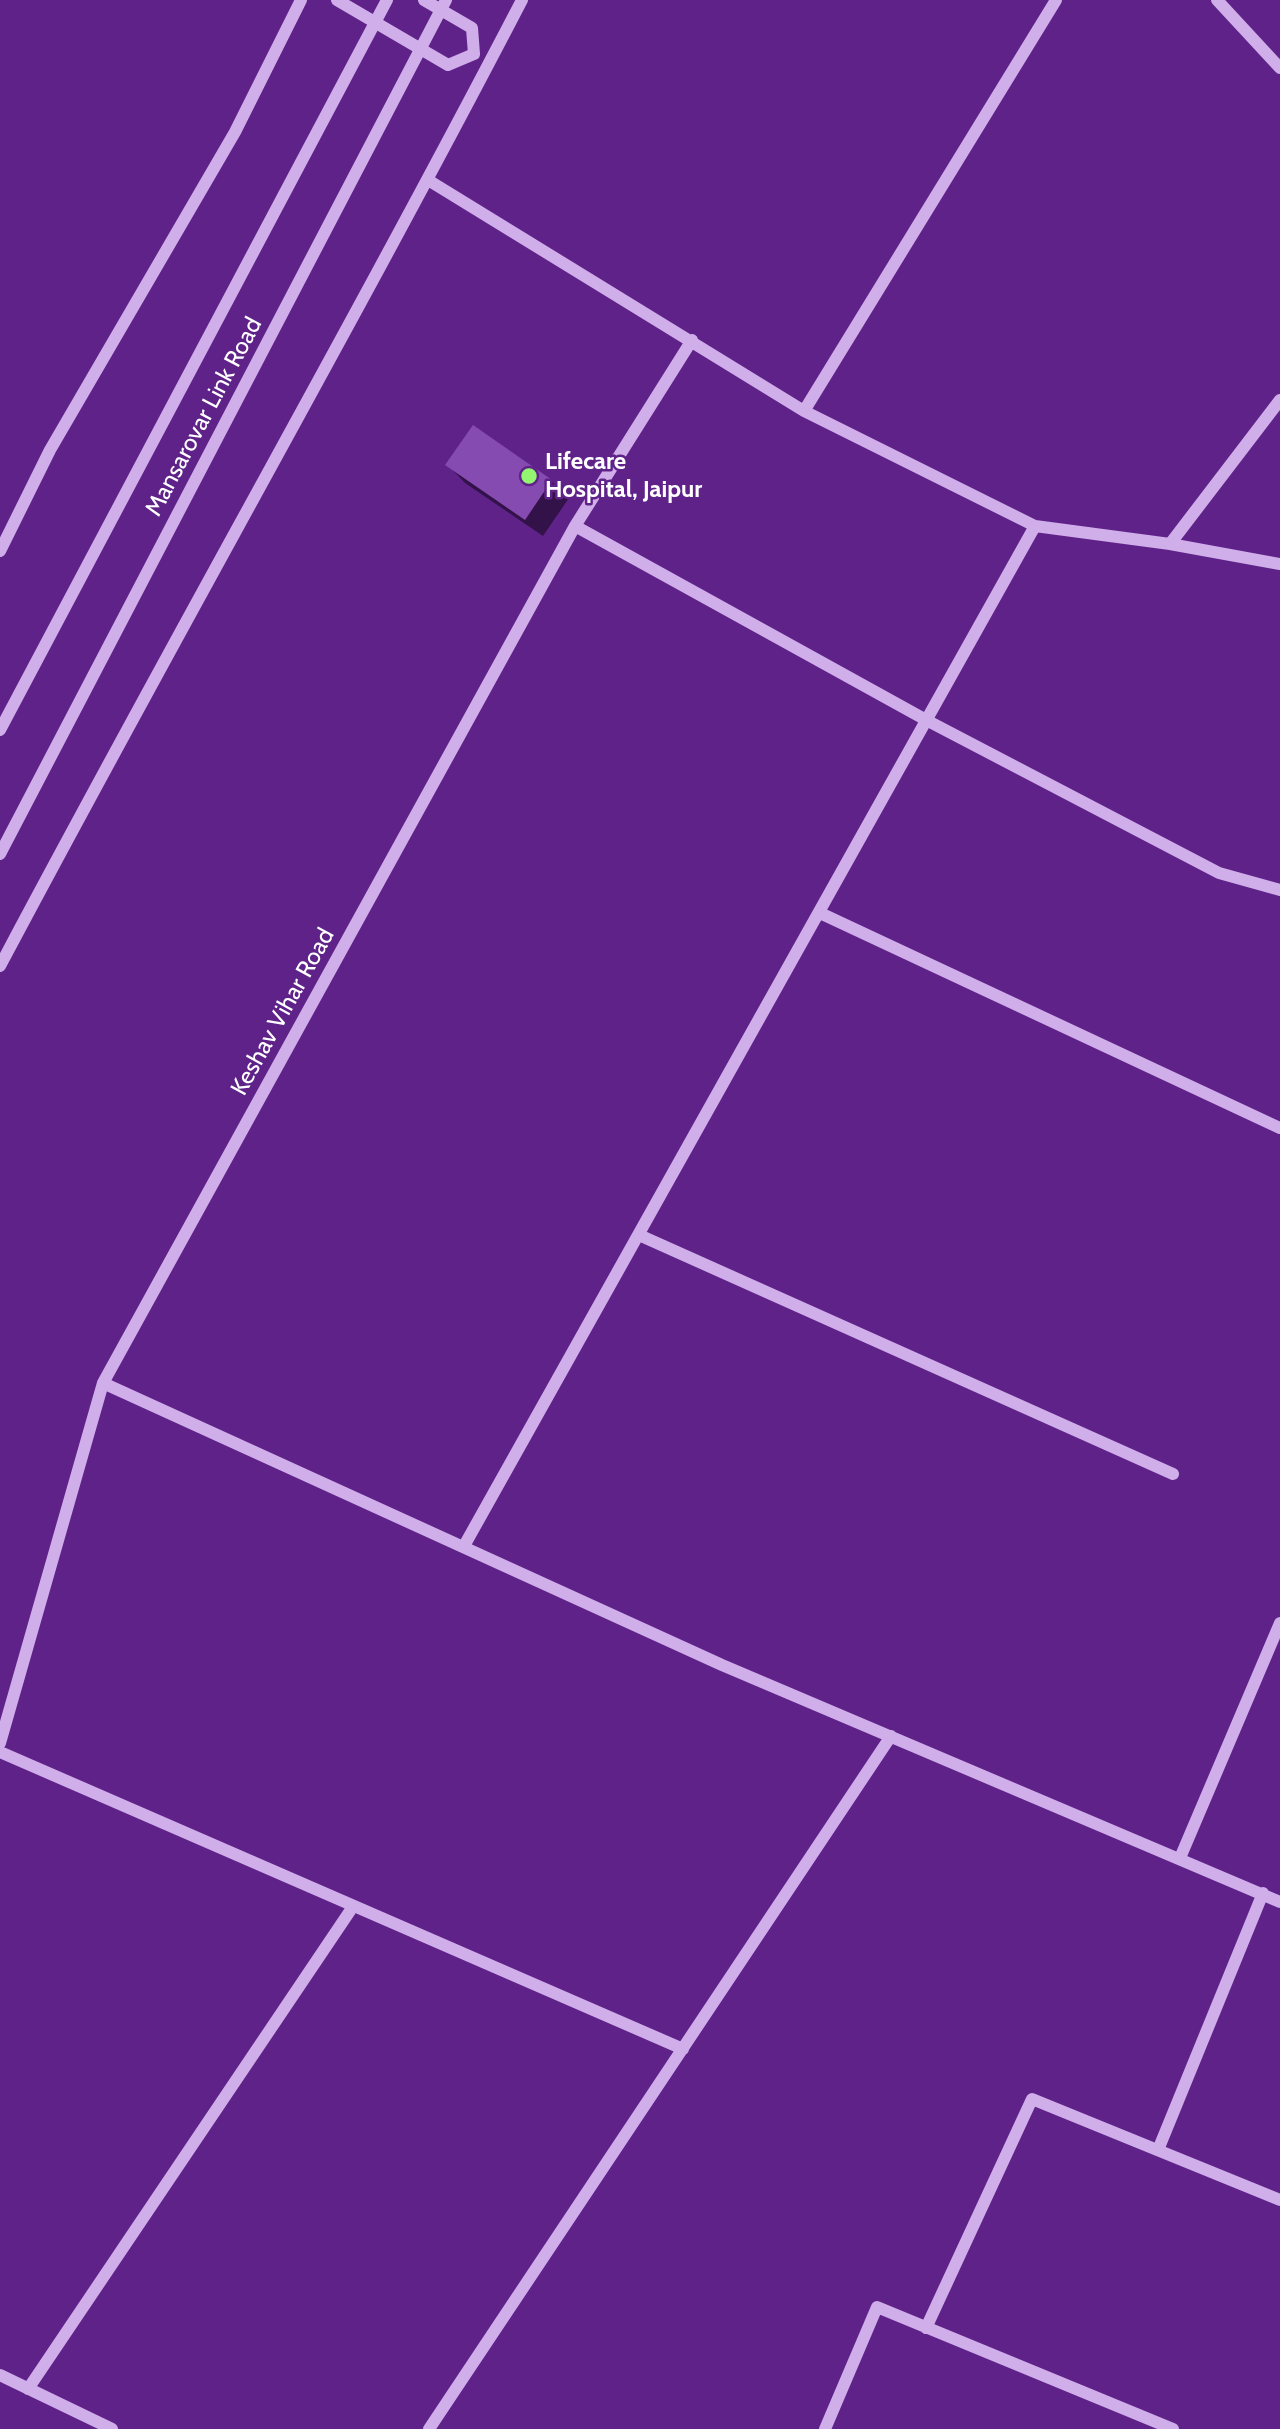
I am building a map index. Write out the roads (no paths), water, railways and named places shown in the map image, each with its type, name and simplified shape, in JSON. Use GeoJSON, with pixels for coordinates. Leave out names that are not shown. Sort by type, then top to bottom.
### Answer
{"type":"FeatureCollection","features":[{"type":"Feature","properties":{"kind":"street"},"geometry":{"type":"LineString","coordinates":[[0,551],[50,450],[235,132],[300,0]]}},
{"type":"Feature","properties":{"kind":"street"},"geometry":{"type":"LineString","coordinates":[[337,0],[448,65],[474,54],[490,61]]}},
{"type":"Feature","properties":{"kind":"street","name":"Mansarovar Link Road"},"geometry":{"type":"LineString","coordinates":[[0,730],[387,0]]}},
{"type":"Feature","properties":{"kind":"street"},"geometry":{"type":"LineString","coordinates":[[424,0],[472,28],[474,54]]}},
{"type":"Feature","properties":{"kind":"street","name":"Mansarovar Link Road"},"geometry":{"type":"LineString","coordinates":[[0,854],[446,0]]}},
{"type":"Feature","properties":{"kind":"street"},"geometry":{"type":"LineString","coordinates":[[0,966],[159,667],[428,180],[522,0]]}},
{"type":"Feature","properties":{"kind":"street"},"geometry":{"type":"LineString","coordinates":[[804,411],[1056,0]]}},
{"type":"Feature","properties":{"kind":"street"},"geometry":{"type":"LineString","coordinates":[[1217,0],[1280,68]]}},
{"type":"Feature","properties":{"kind":"street"},"geometry":{"type":"LineString","coordinates":[[428,180],[804,411],[1035,526],[1170,544],[1280,564]]}},
{"type":"Feature","properties":{"kind":"street","name":"Keshav Vihar Road"},"geometry":{"type":"LineString","coordinates":[[0,1743],[103,1383],[575,526],[692,340]]}},
{"type":"Feature","properties":{"kind":"street"},"geometry":{"type":"LineString","coordinates":[[1170,544],[1280,400]]}},
{"type":"Feature","properties":{"kind":"street"},"geometry":{"type":"LineString","coordinates":[[575,526],[928,721],[1219,873],[1280,890]]}},
{"type":"Feature","properties":{"kind":"street"},"geometry":{"type":"LineString","coordinates":[[464,1546],[1035,526]]}},
{"type":"Feature","properties":{"kind":"street"},"geometry":{"type":"LineString","coordinates":[[820,913],[1280,1128]]}},
{"type":"Feature","properties":{"kind":"street"},"geometry":{"type":"LineString","coordinates":[[639,1235],[1173,1474]]}},
{"type":"Feature","properties":{"kind":"street"},"geometry":{"type":"LineString","coordinates":[[103,1383],[722,1665],[1280,1902]]}},
{"type":"Feature","properties":{"kind":"street"},"geometry":{"type":"LineString","coordinates":[[1180,1858],[1280,1623]]}},
{"type":"Feature","properties":{"kind":"street"},"geometry":{"type":"LineString","coordinates":[[429,2429],[891,1736]]}},
{"type":"Feature","properties":{"kind":"street"},"geometry":{"type":"LineString","coordinates":[[0,1752],[352,1908],[682,2049]]}},
{"type":"Feature","properties":{"kind":"street"},"geometry":{"type":"LineString","coordinates":[[1158,2150],[1263,1893]]}},
{"type":"Feature","properties":{"kind":"street"},"geometry":{"type":"LineString","coordinates":[[28,2389],[352,1908]]}},
{"type":"Feature","properties":{"kind":"street"},"geometry":{"type":"LineString","coordinates":[[926,2328],[1032,2099],[1280,2200]]}},
{"type":"Feature","properties":{"kind":"street"},"geometry":{"type":"LineString","coordinates":[[825,2429],[877,2307],[1141,2423],[1173,2429]]}},
{"type":"Feature","properties":{"kind":"street"},"geometry":{"type":"LineString","coordinates":[[0,2375],[112,2429]]}},
{"type":"Feature","properties":{"kind":"place","name":"Lifecare Hospital, Jaipur"},"geometry":{"type":"Point","coordinates":[529,476]}}]}
